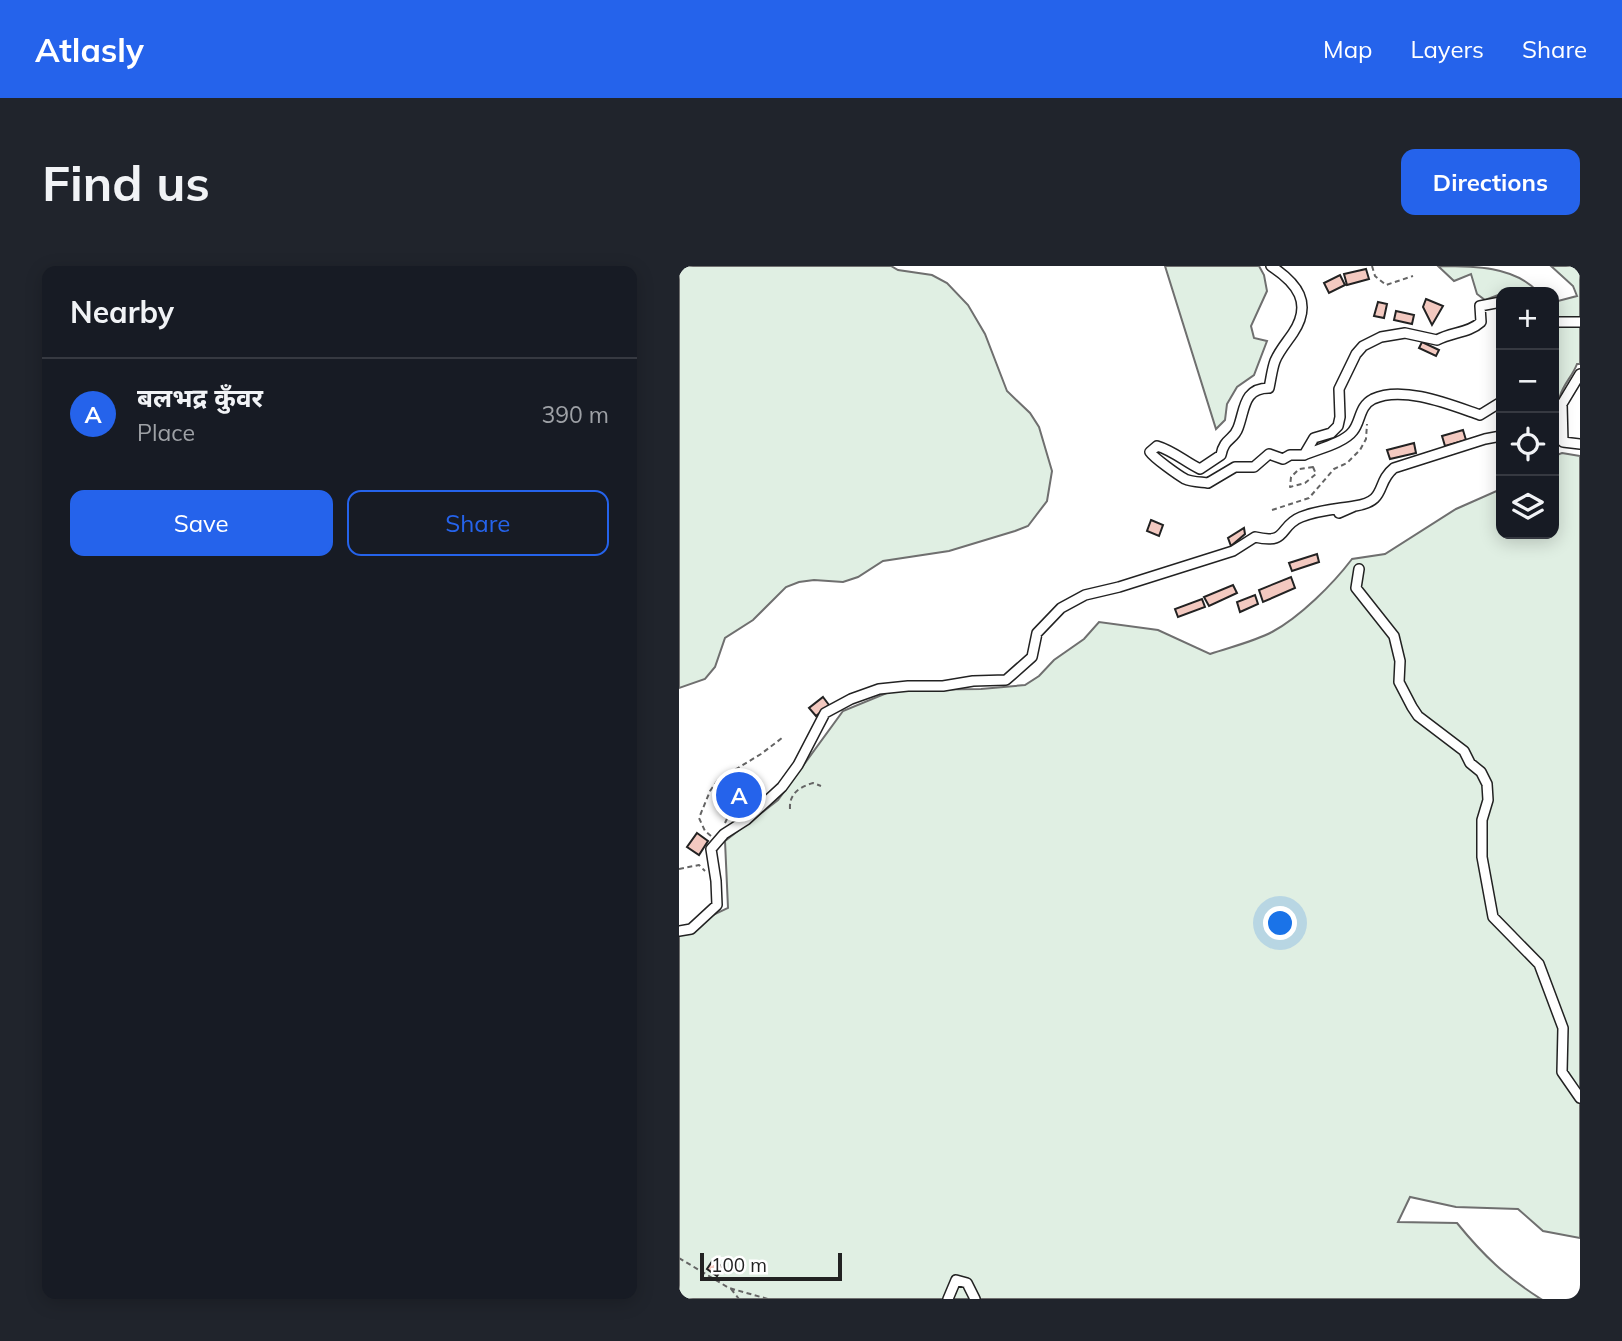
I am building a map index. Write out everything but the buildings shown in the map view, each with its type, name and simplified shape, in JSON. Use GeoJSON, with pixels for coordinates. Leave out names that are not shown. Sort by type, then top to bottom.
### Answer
{"type":"FeatureCollection","features":[{"type":"Feature","properties":{"kind":"street"},"geometry":{"type":"LineString","coordinates":[[1271,266],[1298,290],[1303,303],[1302,317],[1275,360],[1269,388],[1253,392],[1246,400],[1238,429],[1222,446],[1221,455],[1201,469],[1187,463],[1185,458],[1171,450],[1157,446],[1150,452],[1158,462],[1165,463],[1186,480],[1208,483],[1235,467],[1254,467],[1269,454],[1283,458],[1304,455],[1348,436],[1358,423],[1361,411],[1371,400],[1390,396],[1428,397],[1480,415],[1496,404]]}},
{"type":"Feature","properties":{"kind":"street"},"geometry":{"type":"LineString","coordinates":[[1304,455],[1314,438],[1331,433],[1338,426],[1339,389],[1363,346],[1381,337],[1395,334],[1415,334],[1437,340],[1474,329],[1481,321],[1480,306],[1496,303]]}},
{"type":"Feature","properties":{"kind":"street"},"geometry":{"type":"LineString","coordinates":[[1559,322],[1580,322]]}},
{"type":"Feature","properties":{"kind":"street"},"geometry":{"type":"LineString","coordinates":[[1559,423],[1562,404],[1580,374]]}},
{"type":"Feature","properties":{"kind":"street"},"geometry":{"type":"LineString","coordinates":[[679,931],[691,929],[717,905],[711,849],[724,834],[745,820],[782,787],[798,765],[825,713],[851,699],[888,688],[1006,680],[1032,657],[1037,633],[1061,608],[1085,595],[1233,551],[1255,537],[1269,540],[1277,538],[1295,519],[1303,516],[1319,511],[1370,504],[1378,497],[1386,474],[1394,468],[1496,437]]}},
{"type":"Feature","properties":{"kind":"street"},"geometry":{"type":"LineString","coordinates":[[1559,437],[1580,444]]}},
{"type":"Feature","properties":{"kind":"street"},"geometry":{"type":"LineString","coordinates":[[1339,513],[1355,506]]}},
{"type":"Feature","properties":{"kind":"street"},"geometry":{"type":"LineString","coordinates":[[1359,569],[1356,588],[1394,636],[1399,661],[1399,682],[1412,707],[1418,716],[1465,751],[1487,784],[1488,800],[1482,820],[1482,857],[1493,917],[1539,964],[1563,1028],[1562,1072],[1580,1098]]}},
{"type":"Feature","properties":{"kind":"street"},"geometry":{"type":"LineString","coordinates":[[948,1299],[956,1280],[967,1283],[975,1299]]}},
{"type":"Feature","properties":{"kind":"path"},"geometry":{"type":"LineString","coordinates":[[1372,266],[1375,276],[1385,285],[1413,276]]}},
{"type":"Feature","properties":{"kind":"path"},"geometry":{"type":"LineString","coordinates":[[1272,510],[1309,498],[1334,469],[1347,463],[1360,450],[1366,439],[1368,424],[1361,411]]}},
{"type":"Feature","properties":{"kind":"path"},"geometry":{"type":"LineString","coordinates":[[1313,467],[1316,474],[1305,483],[1290,488],[1291,477],[1299,469],[1313,467]]}},
{"type":"Feature","properties":{"kind":"path"},"geometry":{"type":"LineString","coordinates":[[717,842],[705,831],[699,818],[710,791],[718,780],[782,738]]}},
{"type":"Feature","properties":{"kind":"path"},"geometry":{"type":"LineString","coordinates":[[790,809],[791,798],[800,788],[813,783],[821,786]]}},
{"type":"Feature","properties":{"kind":"path"},"geometry":{"type":"LineString","coordinates":[[742,785],[751,800],[736,808],[734,806],[727,794],[742,785]]}},
{"type":"Feature","properties":{"kind":"path"},"geometry":{"type":"LineString","coordinates":[[724,834],[722,830],[734,806]]}},
{"type":"Feature","properties":{"kind":"path"},"geometry":{"type":"LineString","coordinates":[[679,869],[699,865],[716,881]]}},
{"type":"Feature","properties":{"kind":"path"},"geometry":{"type":"LineString","coordinates":[[679,1258],[729,1288],[768,1299]]}},
{"type":"Feature","properties":{"kind":"path"},"geometry":{"type":"LineString","coordinates":[[729,1288],[739,1299]]}},
{"type":"Feature","properties":{"kind":"green space"},"geometry":{"type":"Polygon","coordinates":[[[679,266],[891,266],[898,270],[932,275],[947,283],[968,305],[985,334],[1007,391],[1030,413],[1039,427],[1052,471],[1047,501],[1028,526],[1015,531],[949,551],[883,561],[858,577],[843,582],[814,580],[786,587],[753,620],[725,638],[715,667],[705,679],[679,688],[679,266]]]}},
{"type":"Feature","properties":{"kind":"green space"},"geometry":{"type":"Polygon","coordinates":[[[1165,266],[1259,266],[1264,275],[1267,291],[1251,326],[1254,338],[1267,341],[1254,375],[1237,387],[1227,404],[1225,420],[1216,429],[1165,266]]]}},
{"type":"Feature","properties":{"kind":"green space"},"geometry":{"type":"Polygon","coordinates":[[[1438,266],[1493,269],[1517,277],[1532,287],[1496,287],[1496,296],[1485,300],[1477,294],[1471,274],[1454,281],[1438,266]]]}},
{"type":"Feature","properties":{"kind":"green space"},"geometry":{"type":"Polygon","coordinates":[[[1551,266],[1580,266],[1580,364],[1577,364],[1559,396],[1559,301],[1577,296],[1573,286],[1551,266]]]}},
{"type":"Feature","properties":{"kind":"green space"},"geometry":{"type":"Polygon","coordinates":[[[1559,454],[1580,456],[1580,1238],[1543,1231],[1518,1209],[1456,1207],[1410,1197],[1398,1222],[1457,1223],[1496,1265],[1541,1299],[679,1299],[679,931],[728,908],[725,841],[778,800],[843,711],[894,690],[981,689],[1025,685],[1084,639],[1099,622],[1158,630],[1210,654],[1249,642],[1294,618],[1326,589],[1352,559],[1385,554],[1456,509],[1496,491],[1496,539],[1559,539],[1559,454]]]}},
{"type":"Feature","properties":{"kind":"place","name":"बलभद्र कुँवर"},"geometry":{"type":"Point","coordinates":[739,795]}}]}
